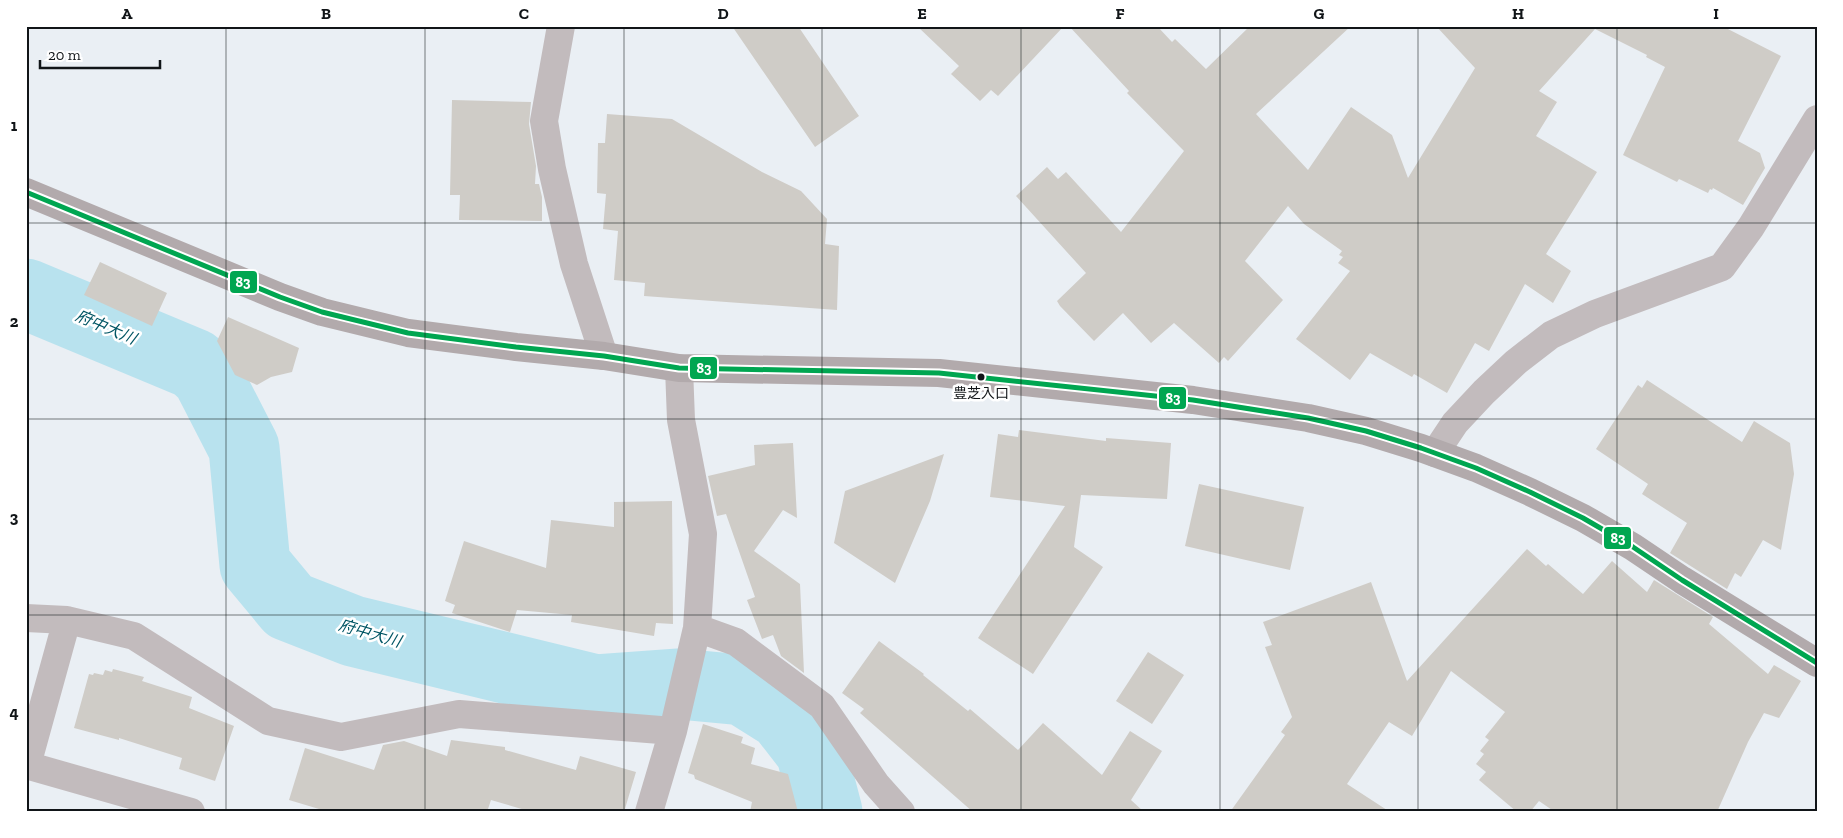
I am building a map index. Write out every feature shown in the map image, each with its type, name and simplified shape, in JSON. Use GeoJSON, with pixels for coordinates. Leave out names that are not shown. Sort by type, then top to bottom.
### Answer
{"type":"FeatureCollection","features":[{"type":"Feature","properties":{"kind":"main road"},"geometry":{"type":"LineString","coordinates":[[26,192],[246,284],[322,312],[408,333],[604,356],[679,368],[940,373],[1193,400],[1308,418],[1366,431],[1476,468],[1582,518],[1633,547],[1682,580],[1817,662]]}},
{"type":"Feature","properties":{"kind":"street"},"geometry":{"type":"LineString","coordinates":[[561,26],[544,121],[552,169],[574,264],[604,356]]}},
{"type":"Feature","properties":{"kind":"street"},"geometry":{"type":"LineString","coordinates":[[1435,453],[1455,423],[1484,392],[1516,362],[1552,336],[1595,314],[1722,267],[1751,227],[1817,119]]}},
{"type":"Feature","properties":{"kind":"street"},"geometry":{"type":"LineString","coordinates":[[649,812],[676,720],[696,628],[703,534],[681,420],[679,368]]}},
{"type":"Feature","properties":{"kind":"street"},"geometry":{"type":"LineString","coordinates":[[26,618],[67,620],[134,636],[268,721],[341,737],[459,714],[676,720]]}},
{"type":"Feature","properties":{"kind":"street"},"geometry":{"type":"LineString","coordinates":[[67,620],[26,765],[192,812]]}},
{"type":"Feature","properties":{"kind":"street"},"geometry":{"type":"LineString","coordinates":[[696,628],[736,642],[822,706],[876,784],[901,812]]}},
{"type":"Feature","properties":{"kind":"building"},"geometry":{"type":"Polygon","coordinates":[[[732,26],[798,26],[859,116],[815,147],[732,26]]]}},
{"type":"Feature","properties":{"kind":"building"},"geometry":{"type":"Polygon","coordinates":[[[917,26],[1064,26],[998,96],[991,90],[980,101],[951,74],[959,66],[917,26]]]}},
{"type":"Feature","properties":{"kind":"building"},"geometry":{"type":"Polygon","coordinates":[[[1069,26],[1157,26],[1172,42],[1175,39],[1206,69],[1250,26],[1351,26],[1256,114],[1308,170],[1351,107],[1392,135],[1408,178],[1475,68],[1436,26],[1722,26],[1781,56],[1738,141],[1760,153],[1765,168],[1743,205],[1713,188],[1708,193],[1679,179],[1677,182],[1623,155],[1665,67],[1646,57],[1647,55],[1595,29],[1539,91],[1557,102],[1536,136],[1597,172],[1546,254],[1571,271],[1553,303],[1525,284],[1489,351],[1475,343],[1447,393],[1414,374],[1412,377],[1370,353],[1350,380],[1296,339],[1350,271],[1338,263],[1343,257],[1339,255],[1342,251],[1304,224],[1288,206],[1245,261],[1283,300],[1228,361],[1224,357],[1219,363],[1174,323],[1151,343],[1123,313],[1094,341],[1057,301],[1086,273],[1016,196],[1047,167],[1058,179],[1066,172],[1121,232],[1184,151],[1127,93],[1129,91],[1069,26]]]}},
{"type":"Feature","properties":{"kind":"building"},"geometry":{"type":"Polygon","coordinates":[[[452,100],[531,102],[529,124],[536,166],[535,184],[539,184],[542,197],[542,221],[459,220],[460,195],[450,195],[452,100]]]}},
{"type":"Feature","properties":{"kind":"building"},"geometry":{"type":"Polygon","coordinates":[[[607,114],[672,119],[762,172],[801,191],[827,219],[825,244],[839,246],[837,310],[644,296],[645,283],[614,280],[618,231],[603,229],[606,194],[597,193],[598,143],[605,143],[607,114]]]}},
{"type":"Feature","properties":{"kind":"building"},"geometry":{"type":"Polygon","coordinates":[[[100,262],[167,293],[152,326],[84,295],[100,262]]]}},
{"type":"Feature","properties":{"kind":"building"},"geometry":{"type":"Polygon","coordinates":[[[228,317],[299,348],[292,372],[271,377],[257,385],[235,375],[217,341],[228,317]]]}},
{"type":"Feature","properties":{"kind":"building"},"geometry":{"type":"Polygon","coordinates":[[[1647,380],[1742,442],[1754,421],[1790,443],[1794,474],[1781,550],[1763,540],[1741,577],[1735,573],[1727,589],[1670,553],[1687,523],[1642,494],[1648,484],[1596,449],[1638,385],[1642,388],[1647,380]]]}},
{"type":"Feature","properties":{"kind":"building"},"geometry":{"type":"Polygon","coordinates":[[[1019,430],[1106,441],[1106,438],[1171,443],[1167,499],[1081,495],[1074,547],[1103,567],[1033,674],[978,638],[1065,506],[990,497],[998,434],[1018,437],[1019,430]]]}},
{"type":"Feature","properties":{"kind":"building"},"geometry":{"type":"Polygon","coordinates":[[[793,443],[797,518],[783,510],[754,551],[800,584],[804,673],[781,656],[773,635],[762,639],[747,600],[755,597],[726,514],[717,516],[708,476],[755,465],[754,445],[793,443]]]}},
{"type":"Feature","properties":{"kind":"building"},"geometry":{"type":"Polygon","coordinates":[[[944,454],[930,501],[895,583],[834,543],[845,491],[944,454]]]}},
{"type":"Feature","properties":{"kind":"building"},"geometry":{"type":"Polygon","coordinates":[[[1199,484],[1304,507],[1290,570],[1185,546],[1199,484]]]}},
{"type":"Feature","properties":{"kind":"building"},"geometry":{"type":"Polygon","coordinates":[[[672,501],[673,624],[656,623],[654,636],[571,622],[572,615],[517,610],[510,632],[452,613],[455,605],[445,601],[464,541],[546,568],[551,520],[614,527],[614,502],[672,501]]]}},
{"type":"Feature","properties":{"kind":"building"},"geometry":{"type":"Polygon","coordinates":[[[1527,549],[1583,594],[1612,561],[1647,592],[1654,580],[1713,617],[1709,624],[1768,674],[1774,665],[1801,681],[1779,718],[1764,713],[1748,742],[1717,812],[1555,812],[1539,801],[1530,812],[1517,812],[1479,780],[1486,772],[1476,764],[1484,754],[1480,751],[1489,740],[1485,737],[1505,712],[1451,671],[1412,736],[1389,722],[1347,784],[1390,812],[1230,812],[1285,735],[1281,732],[1292,717],[1265,647],[1272,645],[1263,622],[1371,582],[1407,681],[1527,549]]]}},
{"type":"Feature","properties":{"kind":"building"},"geometry":{"type":"Polygon","coordinates":[[[879,641],[924,674],[968,711],[970,709],[1018,750],[1043,723],[1102,775],[1130,731],[1162,751],[1131,800],[1144,812],[973,812],[860,713],[864,709],[842,693],[879,641]]]}},
{"type":"Feature","properties":{"kind":"building"},"geometry":{"type":"Polygon","coordinates":[[[1148,652],[1184,675],[1152,724],[1116,701],[1148,652]]]}},
{"type":"Feature","properties":{"kind":"building"},"geometry":{"type":"Polygon","coordinates":[[[113,669],[144,677],[142,681],[192,697],[189,708],[234,726],[215,781],[179,769],[182,758],[119,738],[119,740],[74,728],[89,674],[103,675],[105,670],[112,672],[113,669]]]}},
{"type":"Feature","properties":{"kind":"building"},"geometry":{"type":"Polygon","coordinates":[[[703,724],[743,737],[741,743],[755,748],[751,764],[788,774],[798,812],[750,812],[752,802],[695,779],[694,775],[688,773],[703,724]]]}},
{"type":"Feature","properties":{"kind":"building"},"geometry":{"type":"Polygon","coordinates":[[[451,740],[505,747],[505,750],[576,770],[580,756],[636,772],[624,812],[532,812],[491,800],[487,812],[329,812],[289,800],[305,748],[374,770],[383,745],[404,741],[447,756],[451,740]]]}},
{"type":"Feature","properties":{"kind":"waterway","name":"府中大川"},"geometry":{"type":"LineString","coordinates":[[26,294],[194,364],[207,376],[244,448],[255,565],[289,606],[353,631],[596,690],[679,684],[743,690],[783,715],[811,751],[827,812]]}},
{"type":"Feature","properties":{"kind":"transit line","name":"83"},"geometry":{"type":"LineString","coordinates":[[26,192],[280,297],[322,312],[408,333],[604,356],[679,368],[939,373],[1193,400],[1308,418],[1366,431],[1476,468],[1583,518],[1633,547],[1682,580],[1817,663]]}},
{"type":"Feature","properties":{"kind":"place","name":"豊芝入口"},"geometry":{"type":"Point","coordinates":[981,377]}}]}
